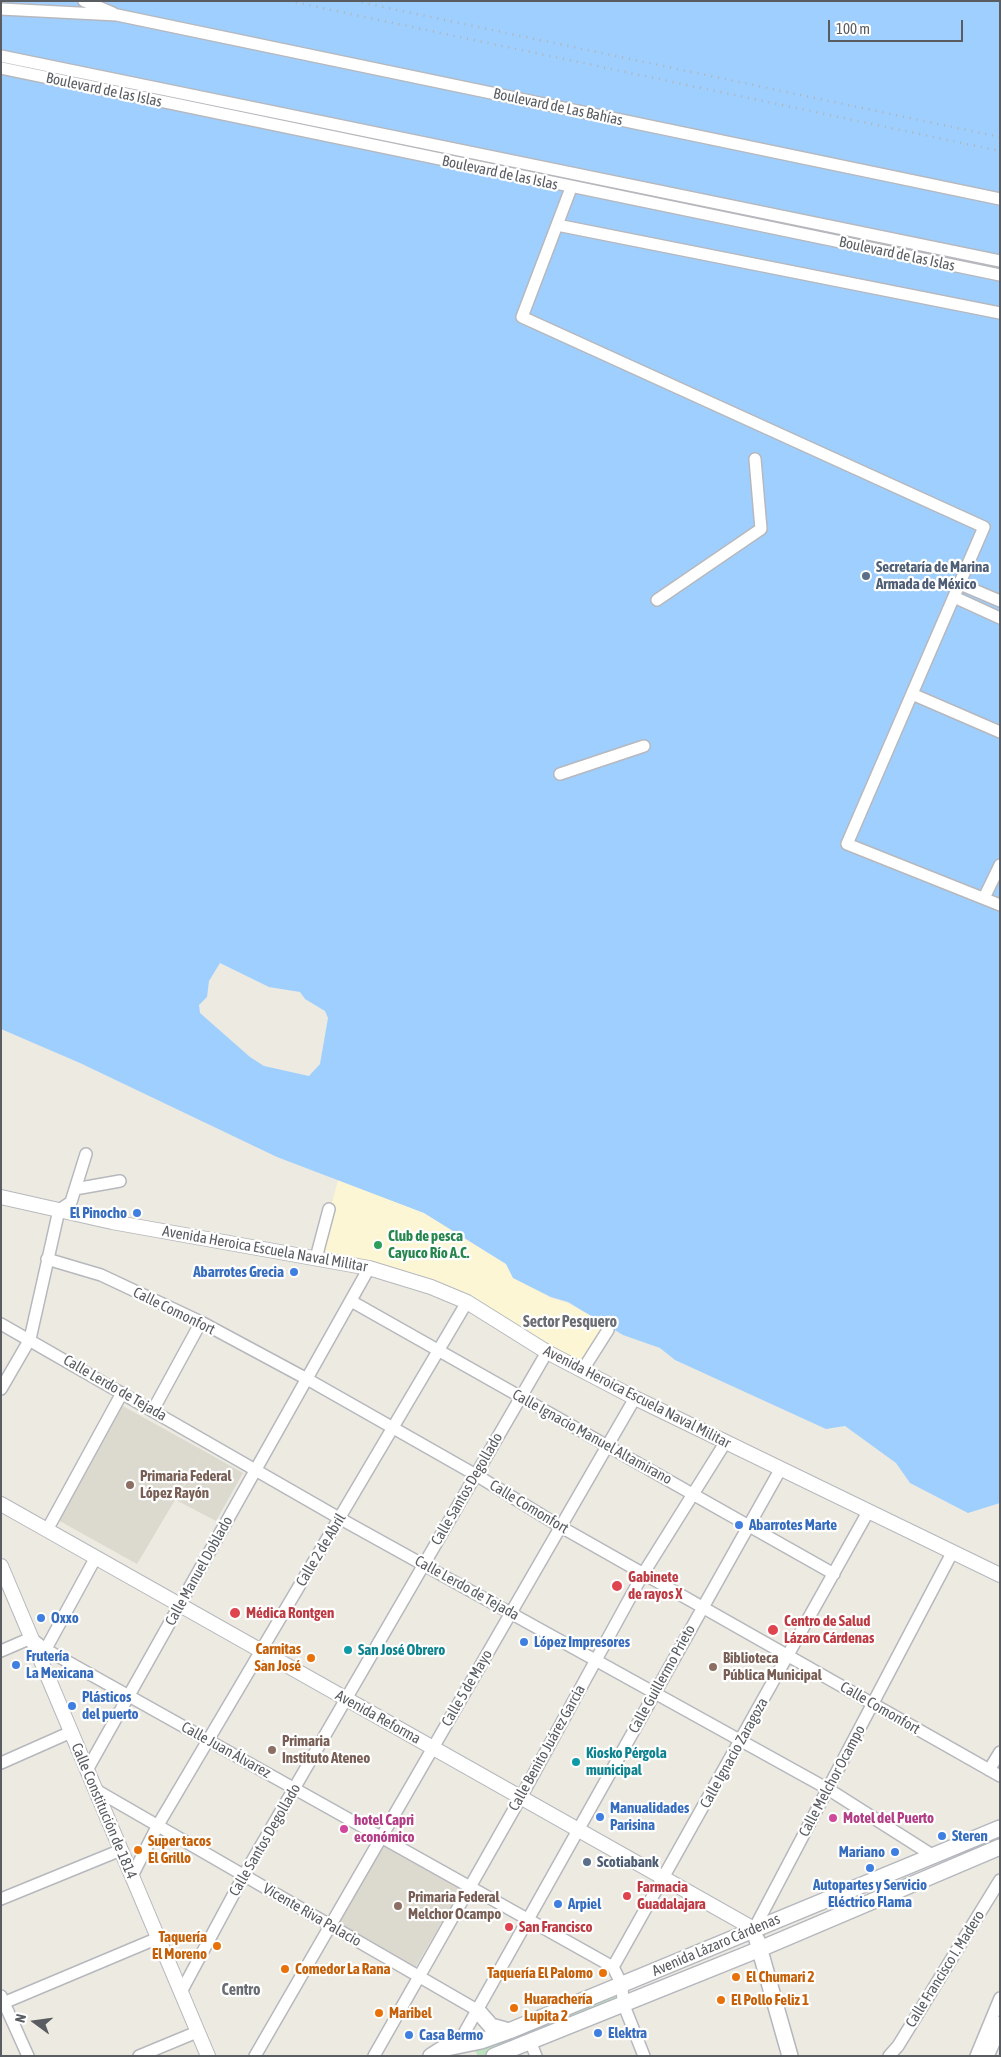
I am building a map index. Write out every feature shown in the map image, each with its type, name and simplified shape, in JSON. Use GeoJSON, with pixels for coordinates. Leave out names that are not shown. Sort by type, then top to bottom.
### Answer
{"type":"FeatureCollection","features":[{"type":"Feature","properties":{"kind":"main road","name":"Avenida Lázaro Cárdenas"},"geometry":{"type":"LineString","coordinates":[[431,2056],[442,2049],[509,2031],[1000,1828]]}},
{"type":"Feature","properties":{"kind":"main road","name":"Avenida Lázaro Cárdenas"},"geometry":{"type":"LineString","coordinates":[[494,2056],[760,1948],[1000,1847]]}},
{"type":"Feature","properties":{"kind":"main road"},"geometry":{"type":"LineString","coordinates":[[947,1850],[954,1866]]}},
{"type":"Feature","properties":{"kind":"main road"},"geometry":{"type":"LineString","coordinates":[[754,1929],[790,2056]]}},
{"type":"Feature","properties":{"kind":"main road"},"geometry":{"type":"LineString","coordinates":[[477,2010],[491,2026],[509,2031]]}},
{"type":"Feature","properties":{"kind":"main road"},"geometry":{"type":"LineString","coordinates":[[986,2056],[1000,2024]]}},
{"type":"Feature","properties":{"kind":"main road"},"geometry":{"type":"LineString","coordinates":[[457,2046],[466,2048],[472,2056]]}},
{"type":"Feature","properties":{"kind":"street","name":"Boulevard de Las Bahías"},"geometry":{"type":"LineString","coordinates":[[84,1],[117,15]]}},
{"type":"Feature","properties":{"kind":"street","name":"Boulevard de Las Bahías"},"geometry":{"type":"LineString","coordinates":[[1,9],[117,15],[1000,199]]}},
{"type":"Feature","properties":{"kind":"street"},"geometry":{"type":"LineString","coordinates":[[3,69],[5,57]]}},
{"type":"Feature","properties":{"kind":"street","name":"Boulevard de las Islas"},"geometry":{"type":"LineString","coordinates":[[5,57],[1000,261]]}},
{"type":"Feature","properties":{"kind":"street","name":"Boulevard de las Islas"},"geometry":{"type":"LineString","coordinates":[[3,69],[571,188],[1000,275]]}},
{"type":"Feature","properties":{"kind":"street"},"geometry":{"type":"LineString","coordinates":[[571,188],[522,317],[984,527],[847,844],[1000,905]]}},
{"type":"Feature","properties":{"kind":"street"},"geometry":{"type":"LineString","coordinates":[[557,225],[1000,313]]}},
{"type":"Feature","properties":{"kind":"street"},"geometry":{"type":"LineString","coordinates":[[657,600],[761,529],[755,459]]}},
{"type":"Feature","properties":{"kind":"street"},"geometry":{"type":"LineString","coordinates":[[960,584],[1000,601]]}},
{"type":"Feature","properties":{"kind":"street"},"geometry":{"type":"LineString","coordinates":[[954,597],[1000,618]]}},
{"type":"Feature","properties":{"kind":"street"},"geometry":{"type":"LineString","coordinates":[[912,694],[1000,732]]}},
{"type":"Feature","properties":{"kind":"street"},"geometry":{"type":"LineString","coordinates":[[560,774],[644,746]]}},
{"type":"Feature","properties":{"kind":"street"},"geometry":{"type":"LineString","coordinates":[[984,898],[1000,865]]}},
{"type":"Feature","properties":{"kind":"street"},"geometry":{"type":"LineString","coordinates":[[1,1389],[30,1339],[59,1210],[71,1202],[86,1154]]}},
{"type":"Feature","properties":{"kind":"street"},"geometry":{"type":"LineString","coordinates":[[75,1189],[120,1181]]}},
{"type":"Feature","properties":{"kind":"street","name":"Avenida Heroica Escuela Naval Militar"},"geometry":{"type":"LineString","coordinates":[[1,1197],[59,1210],[370,1268],[431,1287],[467,1302],[547,1352],[635,1398],[780,1470],[1000,1575]]}},
{"type":"Feature","properties":{"kind":"street"},"geometry":{"type":"LineString","coordinates":[[316,1258],[329,1210]]}},
{"type":"Feature","properties":{"kind":"street","name":"Calle Comonfort"},"geometry":{"type":"LineString","coordinates":[[47,1259],[101,1275],[201,1322],[307,1379],[476,1475],[643,1574],[1000,1776]]}},
{"type":"Feature","properties":{"kind":"street","name":"Calle Manuel Doblado"},"geometry":{"type":"LineString","coordinates":[[87,1770],[370,1268]]}},
{"type":"Feature","properties":{"kind":"street","name":"Calle Ignacio Manuel Altamirano"},"geometry":{"type":"LineString","coordinates":[[351,1301],[834,1574]]}},
{"type":"Feature","properties":{"kind":"street","name":"Calle 2 de Abril"},"geometry":{"type":"LineString","coordinates":[[132,1876],[158,1825],[467,1302]]}},
{"type":"Feature","properties":{"kind":"street"},"geometry":{"type":"LineString","coordinates":[[153,1410],[201,1322]]}},
{"type":"Feature","properties":{"kind":"street","name":"Calle Lerdo de Tejada"},"geometry":{"type":"LineString","coordinates":[[1,1324],[339,1518],[828,1789],[932,1855]]}},
{"type":"Feature","properties":{"kind":"street"},"geometry":{"type":"LineString","coordinates":[[582,1371],[608,1330]]}},
{"type":"Feature","properties":{"kind":"street","name":"Calle Santos Degollado"},"geometry":{"type":"LineString","coordinates":[[181,1992],[294,1788],[547,1352]]}},
{"type":"Feature","properties":{"kind":"street"},"geometry":{"type":"LineString","coordinates":[[48,1530],[122,1392]]}},
{"type":"Feature","properties":{"kind":"street","name":"Calle 5 de Mayo"},"geometry":{"type":"LineString","coordinates":[[255,2056],[635,1398]]}},
{"type":"Feature","properties":{"kind":"street","name":"Calle Benito Juárez García"},"geometry":{"type":"LineString","coordinates":[[374,2056],[521,1797],[643,1574],[725,1443]]}},
{"type":"Feature","properties":{"kind":"street","name":"Calle Guillermo Prieto"},"geometry":{"type":"LineString","coordinates":[[457,2046],[780,1470]]}},
{"type":"Feature","properties":{"kind":"street","name":"Avenida Reforma"},"geometry":{"type":"LineString","coordinates":[[3,1506],[754,1929]]}},
{"type":"Feature","properties":{"kind":"street","name":"Calle Ignacio Zaragoza"},"geometry":{"type":"LineString","coordinates":[[614,1967],[868,1512]]}},
{"type":"Feature","properties":{"kind":"street","name":"Calle Melchor Ocampo"},"geometry":{"type":"LineString","coordinates":[[754,1929],[952,1553]]}},
{"type":"Feature","properties":{"kind":"street"},"geometry":{"type":"LineString","coordinates":[[43,1654],[96,1557]]}},
{"type":"Feature","properties":{"kind":"street","name":"Calle Constitución de 1814"},"geometry":{"type":"LineString","coordinates":[[1,1566],[32,1638],[43,1654],[71,1732],[208,2056]]}},
{"type":"Feature","properties":{"kind":"street"},"geometry":{"type":"LineString","coordinates":[[1,1651],[32,1638]]}},
{"type":"Feature","properties":{"kind":"street","name":"Calle Juan Álvarez"},"geometry":{"type":"LineString","coordinates":[[43,1654],[129,1696],[614,1967]]}},
{"type":"Feature","properties":{"kind":"street"},"geometry":{"type":"LineString","coordinates":[[1,1763],[71,1732]]}},
{"type":"Feature","properties":{"kind":"street"},"geometry":{"type":"LineString","coordinates":[[989,1770],[1000,1752]]}},
{"type":"Feature","properties":{"kind":"street","name":"Vicente Riva Palacio"},"geometry":{"type":"LineString","coordinates":[[96,1790],[477,2010]]}},
{"type":"Feature","properties":{"kind":"street"},"geometry":{"type":"LineString","coordinates":[[1,1899],[121,1850]]}},
{"type":"Feature","properties":{"kind":"street","name":"Calle Francisco I. Madero"},"geometry":{"type":"LineString","coordinates":[[889,2056],[898,2046],[1000,1880]]}},
{"type":"Feature","properties":{"kind":"street"},"geometry":{"type":"LineString","coordinates":[[28,2056],[2,2001],[158,1938]]}},
{"type":"Feature","properties":{"kind":"street"},"geometry":{"type":"LineString","coordinates":[[614,1967],[622,1985],[623,2003],[644,2056]]}},
{"type":"Feature","properties":{"kind":"street"},"geometry":{"type":"LineString","coordinates":[[976,2056],[1000,1998]]}},
{"type":"Feature","properties":{"kind":"street"},"geometry":{"type":"LineString","coordinates":[[140,2056],[198,2032]]}},
{"type":"Feature","properties":{"kind":"street"},"geometry":{"type":"LineString","coordinates":[[530,2041],[536,2056]]}},
{"type":"Feature","properties":{"kind":"shaded area"},"geometry":{"type":"Polygon","coordinates":[[[338,1180],[424,1213],[506,1264],[513,1278],[551,1298],[568,1303],[608,1326],[584,1366],[469,1300],[381,1263],[319,1253],[338,1180]]]}},
{"type":"Feature","properties":{"kind":"shaded area","name":"Primaria Federal López Rayón"},"geometry":{"type":"Polygon","coordinates":[[[121,1405],[204,1451],[137,1564],[58,1520],[121,1405]]]}},
{"type":"Feature","properties":{"kind":"shaded area"},"geometry":{"type":"Polygon","coordinates":[[[204,1451],[243,1473],[216,1521],[176,1500],[204,1451]]]}},
{"type":"Feature","properties":{"kind":"shaded area","name":"Primaria Federal Melchor Ocampo"},"geometry":{"type":"Polygon","coordinates":[[[381,1843],[461,1889],[415,1968],[336,1922],[381,1843]]]}},
{"type":"Feature","properties":{"kind":"green space"},"geometry":{"type":"Polygon","coordinates":[[[611,1996],[615,1997],[615,2000],[490,2052],[485,2056],[478,2056],[473,2047],[488,2047],[611,1996]]]}},
{"type":"Feature","properties":{"kind":"water"},"geometry":{"type":"Polygon","coordinates":[[[1,1],[1000,1],[1000,1503],[968,1513],[910,1483],[896,1463],[845,1426],[826,1429],[675,1360],[660,1348],[623,1335],[568,1302],[551,1297],[513,1278],[506,1264],[424,1213],[277,1157],[80,1063],[1,1029],[1,1]],[[220,963],[209,981],[207,997],[199,1005],[200,1013],[250,1057],[264,1066],[309,1076],[320,1064],[328,1018],[325,1011],[305,999],[300,992],[269,987],[220,963]]]}},
{"type":"Feature","properties":{"kind":"railway"},"geometry":{"type":"LineString","coordinates":[[289,1],[1000,151]]}},
{"type":"Feature","properties":{"kind":"railway"},"geometry":{"type":"LineString","coordinates":[[355,1],[1000,137]]}},
{"type":"Feature","properties":{"kind":"place","name":"Secretaría de Marina Armada de México"},"geometry":{"type":"Point","coordinates":[866,576]}},
{"type":"Feature","properties":{"kind":"place","name":"El Pinocho"},"geometry":{"type":"Point","coordinates":[137,1213]}},
{"type":"Feature","properties":{"kind":"place","name":"Club de pesca Cayuco Río A.C."},"geometry":{"type":"Point","coordinates":[378,1245]}},
{"type":"Feature","properties":{"kind":"place","name":"Abarrotes Grecia"},"geometry":{"type":"Point","coordinates":[294,1272]}},
{"type":"Feature","properties":{"kind":"place","name":"Primaria Federal López Rayón"},"geometry":{"type":"Point","coordinates":[130,1485]}},
{"type":"Feature","properties":{"kind":"place","name":"Abarrotes Marte"},"geometry":{"type":"Point","coordinates":[739,1525]}},
{"type":"Feature","properties":{"kind":"place","name":"Gabinete de rayos X"},"geometry":{"type":"Point","coordinates":[617,1586]}},
{"type":"Feature","properties":{"kind":"place","name":"Médica Rontgen"},"geometry":{"type":"Point","coordinates":[235,1613]}},
{"type":"Feature","properties":{"kind":"place","name":"Oxxo"},"geometry":{"type":"Point","coordinates":[41,1618]}},
{"type":"Feature","properties":{"kind":"place","name":"Centro de Salud Lázaro Cárdenas"},"geometry":{"type":"Point","coordinates":[773,1630]}},
{"type":"Feature","properties":{"kind":"place","name":"López Impresores"},"geometry":{"type":"Point","coordinates":[524,1642]}},
{"type":"Feature","properties":{"kind":"place","name":"San José Obrero"},"geometry":{"type":"Point","coordinates":[348,1650]}},
{"type":"Feature","properties":{"kind":"place","name":"Carnitas San José"},"geometry":{"type":"Point","coordinates":[311,1658]}},
{"type":"Feature","properties":{"kind":"place","name":"Frutería La Mexicana"},"geometry":{"type":"Point","coordinates":[16,1665]}},
{"type":"Feature","properties":{"kind":"place","name":"Biblioteca Pública Municipal"},"geometry":{"type":"Point","coordinates":[713,1667]}},
{"type":"Feature","properties":{"kind":"place","name":"Plásticos del puerto"},"geometry":{"type":"Point","coordinates":[72,1706]}},
{"type":"Feature","properties":{"kind":"place","name":"Primaria Instituto Ateneo"},"geometry":{"type":"Point","coordinates":[272,1750]}},
{"type":"Feature","properties":{"kind":"place","name":"Kiosko Pérgola municipal"},"geometry":{"type":"Point","coordinates":[576,1762]}},
{"type":"Feature","properties":{"kind":"place","name":"Manualidades Parisina"},"geometry":{"type":"Point","coordinates":[600,1817]}},
{"type":"Feature","properties":{"kind":"place","name":"Motel del Puerto"},"geometry":{"type":"Point","coordinates":[833,1818]}},
{"type":"Feature","properties":{"kind":"place","name":"hotel Capri económico"},"geometry":{"type":"Point","coordinates":[344,1829]}},
{"type":"Feature","properties":{"kind":"place","name":"Steren"},"geometry":{"type":"Point","coordinates":[942,1836]}},
{"type":"Feature","properties":{"kind":"place","name":"Super tacos El Grillo"},"geometry":{"type":"Point","coordinates":[138,1850]}},
{"type":"Feature","properties":{"kind":"place","name":"Mariano"},"geometry":{"type":"Point","coordinates":[895,1852]}},
{"type":"Feature","properties":{"kind":"place","name":"Scotiabank"},"geometry":{"type":"Point","coordinates":[587,1862]}},
{"type":"Feature","properties":{"kind":"place","name":"Autopartes y Servicio Eléctrico Flama"},"geometry":{"type":"Point","coordinates":[870,1868]}},
{"type":"Feature","properties":{"kind":"place","name":"Farmacia Guadalajara"},"geometry":{"type":"Point","coordinates":[627,1896]}},
{"type":"Feature","properties":{"kind":"place","name":"Arpiel"},"geometry":{"type":"Point","coordinates":[558,1904]}},
{"type":"Feature","properties":{"kind":"place","name":"Primaria Federal Melchor Ocampo"},"geometry":{"type":"Point","coordinates":[398,1906]}},
{"type":"Feature","properties":{"kind":"place","name":"San Francisco"},"geometry":{"type":"Point","coordinates":[509,1927]}},
{"type":"Feature","properties":{"kind":"place","name":"Taquería El Moreno"},"geometry":{"type":"Point","coordinates":[217,1946]}},
{"type":"Feature","properties":{"kind":"place","name":"Comedor La Rana"},"geometry":{"type":"Point","coordinates":[285,1969]}},
{"type":"Feature","properties":{"kind":"place","name":"Taquería El Palomo"},"geometry":{"type":"Point","coordinates":[603,1973]}},
{"type":"Feature","properties":{"kind":"place","name":"El Chumari 2"},"geometry":{"type":"Point","coordinates":[736,1977]}},
{"type":"Feature","properties":{"kind":"place","name":"El Pollo Feliz 1"},"geometry":{"type":"Point","coordinates":[721,2000]}},
{"type":"Feature","properties":{"kind":"place","name":"Huarachería Lupita 2"},"geometry":{"type":"Point","coordinates":[514,2008]}},
{"type":"Feature","properties":{"kind":"place","name":"Maribel"},"geometry":{"type":"Point","coordinates":[379,2013]}},
{"type":"Feature","properties":{"kind":"place","name":"Elektra"},"geometry":{"type":"Point","coordinates":[598,2033]}},
{"type":"Feature","properties":{"kind":"place","name":"Casa Bermo"},"geometry":{"type":"Point","coordinates":[409,2035]}},
{"type":"Feature","properties":{"kind":"district","name":"Sector Pesquero"},"geometry":{"type":"Point","coordinates":[570,1322]}},
{"type":"Feature","properties":{"kind":"district","name":"Centro"},"geometry":{"type":"Point","coordinates":[241,1990]}}]}
